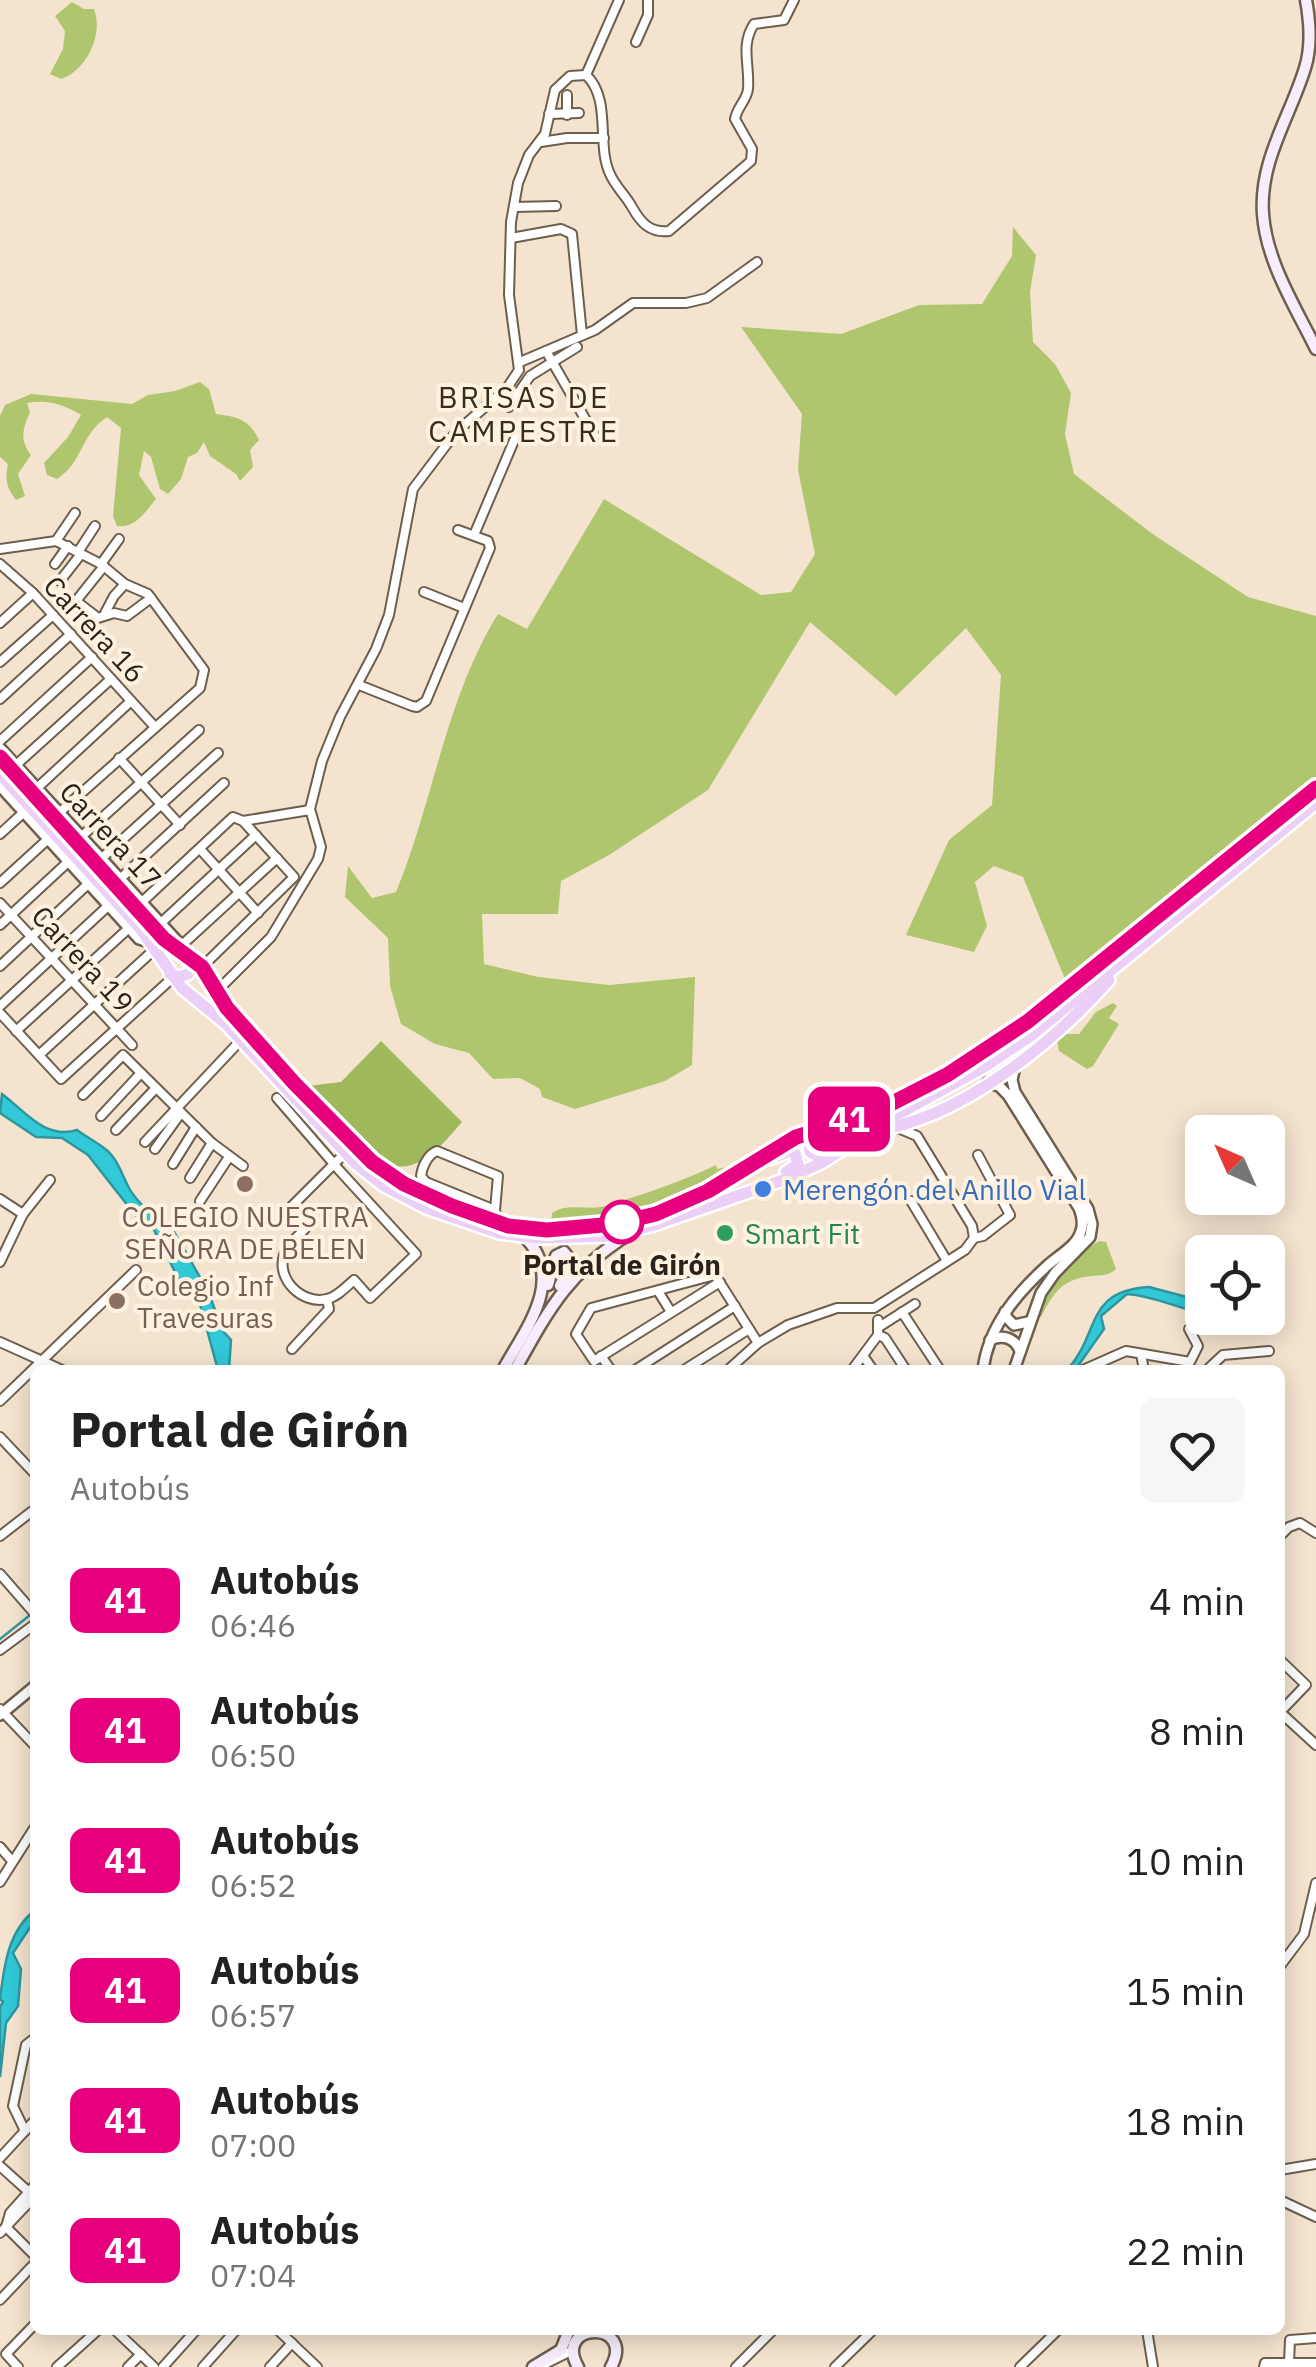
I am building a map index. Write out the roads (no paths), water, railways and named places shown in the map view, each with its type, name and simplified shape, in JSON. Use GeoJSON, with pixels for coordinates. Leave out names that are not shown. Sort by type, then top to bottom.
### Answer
{"type":"FeatureCollection","features":[{"type":"Feature","properties":{"kind":"highway"},"geometry":{"type":"LineString","coordinates":[[0,757],[164,939],[188,951],[216,985],[227,1008],[372,1162],[432,1198],[547,1230],[614,1224],[678,1205],[796,1137],[873,1113],[904,1098],[1002,1040],[1316,788]]}},
{"type":"Feature","properties":{"kind":"highway"},"geometry":{"type":"LineString","coordinates":[[0,774],[154,945],[169,978],[217,1015],[345,1153],[384,1186],[426,1208],[476,1226],[525,1237],[588,1238],[634,1231],[812,1168],[1021,1043],[1316,803]]}},
{"type":"Feature","properties":{"kind":"highway"},"geometry":{"type":"LineString","coordinates":[[169,978],[188,974],[193,966],[188,951]]}},
{"type":"Feature","properties":{"kind":"highway"},"geometry":{"type":"LineString","coordinates":[[850,1118],[811,1139],[809,1149],[820,1155],[864,1135],[925,1119],[1015,1066],[1040,1049],[1088,1004],[1129,953]]}},
{"type":"Feature","properties":{"kind":"highway"},"geometry":{"type":"LineString","coordinates":[[194,1000],[194,990],[200,982],[216,985]]}},
{"type":"Feature","properties":{"kind":"highway"},"geometry":{"type":"LineString","coordinates":[[738,1173],[790,1151],[798,1158],[794,1168],[747,1192]]}},
{"type":"Feature","properties":{"kind":"main road"},"geometry":{"type":"LineString","coordinates":[[1306,0],[1310,32],[1306,68],[1276,138],[1265,179],[1263,214],[1280,272],[1316,349]]}},
{"type":"Feature","properties":{"kind":"main road"},"geometry":{"type":"LineString","coordinates":[[557,1296],[584,1267],[634,1231]]}},
{"type":"Feature","properties":{"kind":"main road"},"geometry":{"type":"LineString","coordinates":[[525,1237],[543,1263],[542,1299]]}},
{"type":"Feature","properties":{"kind":"main road"},"geometry":{"type":"LineString","coordinates":[[507,1365],[542,1299],[556,1256],[564,1252],[571,1261],[520,1365]]}},
{"type":"Feature","properties":{"kind":"main road"},"geometry":{"type":"LineString","coordinates":[[536,2367],[561,2350],[568,2335]]}},
{"type":"Feature","properties":{"kind":"main road"},"geometry":{"type":"LineString","coordinates":[[571,2335],[578,2367]]}},
{"type":"Feature","properties":{"kind":"main road"},"geometry":{"type":"LineString","coordinates":[[574,2347],[590,2335]]}},
{"type":"Feature","properties":{"kind":"main road"},"geometry":{"type":"LineString","coordinates":[[602,2335],[613,2342],[615,2364]]}},
{"type":"Feature","properties":{"kind":"street"},"geometry":{"type":"LineString","coordinates":[[586,75],[619,0]]}},
{"type":"Feature","properties":{"kind":"street"},"geometry":{"type":"LineString","coordinates":[[636,42],[648,14],[648,0]]}},
{"type":"Feature","properties":{"kind":"street"},"geometry":{"type":"LineString","coordinates":[[586,75],[598,96],[608,172],[639,219],[657,231],[669,231],[750,161],[752,149],[735,118],[748,91],[745,44],[754,24],[784,20],[794,0]]}},
{"type":"Feature","properties":{"kind":"street"},"geometry":{"type":"LineString","coordinates":[[216,985],[271,936],[318,860],[321,847],[310,810],[328,740],[389,615],[413,488],[456,432],[507,388],[519,370],[509,295],[514,207],[526,159],[541,142],[555,90],[564,79],[586,75]]}},
{"type":"Feature","properties":{"kind":"street"},"geometry":{"type":"LineString","coordinates":[[567,115],[568,95]]}},
{"type":"Feature","properties":{"kind":"street"},"geometry":{"type":"LineString","coordinates":[[550,114],[579,113]]}},
{"type":"Feature","properties":{"kind":"street"},"geometry":{"type":"LineString","coordinates":[[541,142],[604,138]]}},
{"type":"Feature","properties":{"kind":"street"},"geometry":{"type":"LineString","coordinates":[[514,207],[556,206]]}},
{"type":"Feature","properties":{"kind":"street"},"geometry":{"type":"LineString","coordinates":[[511,238],[561,230],[572,234],[582,335]]}},
{"type":"Feature","properties":{"kind":"street"},"geometry":{"type":"LineString","coordinates":[[520,362],[607,323],[633,303],[707,298],[758,262]]}},
{"type":"Feature","properties":{"kind":"street"},"geometry":{"type":"LineString","coordinates":[[509,407],[530,376],[577,347]]}},
{"type":"Feature","properties":{"kind":"street"},"geometry":{"type":"LineString","coordinates":[[546,350],[595,436]]}},
{"type":"Feature","properties":{"kind":"street"},"geometry":{"type":"LineString","coordinates":[[474,536],[516,436]]}},
{"type":"Feature","properties":{"kind":"street"},"geometry":{"type":"LineString","coordinates":[[56,541],[75,512]]}},
{"type":"Feature","properties":{"kind":"street"},"geometry":{"type":"LineString","coordinates":[[60,581],[95,526]]}},
{"type":"Feature","properties":{"kind":"street"},"geometry":{"type":"LineString","coordinates":[[358,685],[412,706],[422,705],[490,548],[488,541],[458,530]]}},
{"type":"Feature","properties":{"kind":"street"},"geometry":{"type":"LineString","coordinates":[[119,539],[76,601],[98,618],[134,614],[151,598]]}},
{"type":"Feature","properties":{"kind":"street"},"geometry":{"type":"LineString","coordinates":[[0,549],[56,541],[68,546],[151,598],[200,659],[204,680],[193,694],[60,812]]}},
{"type":"Feature","properties":{"kind":"street"},"geometry":{"type":"LineString","coordinates":[[55,564],[68,546]]}},
{"type":"Feature","properties":{"kind":"street","name":"Carrera 16"},"geometry":{"type":"LineString","coordinates":[[0,564],[33,593],[154,726]]}},
{"type":"Feature","properties":{"kind":"street"},"geometry":{"type":"LineString","coordinates":[[0,581],[10,572]]}},
{"type":"Feature","properties":{"kind":"street"},"geometry":{"type":"LineString","coordinates":[[104,616],[125,584]]}},
{"type":"Feature","properties":{"kind":"street"},"geometry":{"type":"LineString","coordinates":[[424,592],[464,608]]}},
{"type":"Feature","properties":{"kind":"street"},"geometry":{"type":"LineString","coordinates":[[0,623],[33,593]]}},
{"type":"Feature","properties":{"kind":"street"},"geometry":{"type":"LineString","coordinates":[[0,662],[53,615]]}},
{"type":"Feature","properties":{"kind":"street"},"geometry":{"type":"LineString","coordinates":[[0,699],[70,634]]}},
{"type":"Feature","properties":{"kind":"street"},"geometry":{"type":"LineString","coordinates":[[0,745],[92,658]]}},
{"type":"Feature","properties":{"kind":"street"},"geometry":{"type":"LineString","coordinates":[[16,765],[111,679]]}},
{"type":"Feature","properties":{"kind":"street"},"geometry":{"type":"LineString","coordinates":[[37,788],[131,701]]}},
{"type":"Feature","properties":{"kind":"street"},"geometry":{"type":"LineString","coordinates":[[82,836],[199,730]]}},
{"type":"Feature","properties":{"kind":"street","name":"Carrera 17"},"geometry":{"type":"LineString","coordinates":[[0,745],[188,951]]}},
{"type":"Feature","properties":{"kind":"street"},"geometry":{"type":"LineString","coordinates":[[102,858],[218,752]]}},
{"type":"Feature","properties":{"kind":"street"},"geometry":{"type":"LineString","coordinates":[[118,758],[180,824]]}},
{"type":"Feature","properties":{"kind":"street"},"geometry":{"type":"LineString","coordinates":[[121,878],[224,783]]}},
{"type":"Feature","properties":{"kind":"street"},"geometry":{"type":"LineString","coordinates":[[0,786],[128,928],[139,939],[154,945],[39,1055]]}},
{"type":"Feature","properties":{"kind":"street"},"geometry":{"type":"LineString","coordinates":[[142,902],[240,818],[310,810]]}},
{"type":"Feature","properties":{"kind":"street"},"geometry":{"type":"LineString","coordinates":[[0,834],[24,813]]}},
{"type":"Feature","properties":{"kind":"street"},"geometry":{"type":"LineString","coordinates":[[202,967],[294,877],[240,818]]}},
{"type":"Feature","properties":{"kind":"street"},"geometry":{"type":"LineString","coordinates":[[162,922],[256,835]]}},
{"type":"Feature","properties":{"kind":"street"},"geometry":{"type":"LineString","coordinates":[[0,884],[48,840]]}},
{"type":"Feature","properties":{"kind":"street"},"geometry":{"type":"LineString","coordinates":[[200,849],[258,913]]}},
{"type":"Feature","properties":{"kind":"street"},"geometry":{"type":"LineString","coordinates":[[188,951],[240,892],[277,858]]}},
{"type":"Feature","properties":{"kind":"street"},"geometry":{"type":"LineString","coordinates":[[0,926],[68,862]]}},
{"type":"Feature","properties":{"kind":"street"},"geometry":{"type":"LineString","coordinates":[[0,966],[88,884]]}},
{"type":"Feature","properties":{"kind":"street","name":"Carrera 19"},"geometry":{"type":"LineString","coordinates":[[0,903],[132,1045]]}},
{"type":"Feature","properties":{"kind":"street"},"geometry":{"type":"LineString","coordinates":[[108,906],[0,1009],[16,1031],[61,1079],[169,978]]}},
{"type":"Feature","properties":{"kind":"street"},"geometry":{"type":"LineString","coordinates":[[16,1031],[128,928]]}},
{"type":"Feature","properties":{"kind":"street"},"geometry":{"type":"LineString","coordinates":[[145,1142],[179,1111],[241,1040]]}},
{"type":"Feature","properties":{"kind":"street","name":"Carrera 19"},"geometry":{"type":"LineString","coordinates":[[83,1094],[123,1056],[212,1143],[243,1166]]}},
{"type":"Feature","properties":{"kind":"street"},"geometry":{"type":"LineString","coordinates":[[1015,1066],[1015,1092],[1088,1209],[1092,1224],[1085,1244],[1047,1282],[1016,1365]]}},
{"type":"Feature","properties":{"kind":"street"},"geometry":{"type":"LineString","coordinates":[[101,1116],[141,1073]]}},
{"type":"Feature","properties":{"kind":"street"},"geometry":{"type":"LineString","coordinates":[[984,1365],[989,1342],[1006,1312],[1027,1286],[1076,1241],[1081,1234],[1082,1218],[1008,1095],[987,1083]]}},
{"type":"Feature","properties":{"kind":"street"},"geometry":{"type":"LineString","coordinates":[[116,1130],[156,1088]]}},
{"type":"Feature","properties":{"kind":"street"},"geometry":{"type":"LineString","coordinates":[[278,1098],[334,1164],[416,1254],[370,1298],[354,1280],[326,1300],[301,1295],[285,1275],[283,1258],[304,1229],[288,1210],[334,1164],[345,1153]]}},
{"type":"Feature","properties":{"kind":"street"},"geometry":{"type":"LineString","coordinates":[[155,1149],[179,1111]]}},
{"type":"Feature","properties":{"kind":"street"},"geometry":{"type":"LineString","coordinates":[[917,1136],[925,1119]]}},
{"type":"Feature","properties":{"kind":"street"},"geometry":{"type":"LineString","coordinates":[[174,1164],[196,1127]]}},
{"type":"Feature","properties":{"kind":"street"},"geometry":{"type":"LineString","coordinates":[[898,1128],[917,1136],[972,1226],[974,1238]]}},
{"type":"Feature","properties":{"kind":"street"},"geometry":{"type":"LineString","coordinates":[[190,1178],[212,1143]]}},
{"type":"Feature","properties":{"kind":"street"},"geometry":{"type":"LineString","coordinates":[[432,1152],[496,1173],[497,1216],[426,1182],[421,1176],[422,1168],[432,1152]]}},
{"type":"Feature","properties":{"kind":"street"},"geometry":{"type":"LineString","coordinates":[[734,1365],[758,1343],[788,1325],[818,1313],[850,1307],[874,1308],[1010,1216],[978,1155]]}},
{"type":"Feature","properties":{"kind":"street"},"geometry":{"type":"LineString","coordinates":[[200,1201],[229,1156]]}},
{"type":"Feature","properties":{"kind":"street"},"geometry":{"type":"LineString","coordinates":[[0,1262],[23,1214],[50,1180]]}},
{"type":"Feature","properties":{"kind":"street"},"geometry":{"type":"LineString","coordinates":[[0,1199],[23,1214]]}},
{"type":"Feature","properties":{"kind":"street"},"geometry":{"type":"LineString","coordinates":[[911,1201],[947,1261]]}},
{"type":"Feature","properties":{"kind":"street"},"geometry":{"type":"LineString","coordinates":[[38,1365],[136,1270]]}},
{"type":"Feature","properties":{"kind":"street"},"geometry":{"type":"LineString","coordinates":[[720,1282],[594,1361],[576,1334],[592,1308],[716,1274],[758,1343]]}},
{"type":"Feature","properties":{"kind":"street"},"geometry":{"type":"LineString","coordinates":[[658,1291],[671,1312]]}},
{"type":"Feature","properties":{"kind":"street"},"geometry":{"type":"LineString","coordinates":[[292,1348],[329,1309],[326,1300]]}},
{"type":"Feature","properties":{"kind":"street"},"geometry":{"type":"LineString","coordinates":[[857,1365],[878,1327],[914,1304]]}},
{"type":"Feature","properties":{"kind":"street"},"geometry":{"type":"LineString","coordinates":[[643,1365],[735,1306]]}},
{"type":"Feature","properties":{"kind":"street"},"geometry":{"type":"LineString","coordinates":[[902,1312],[937,1365]]}},
{"type":"Feature","properties":{"kind":"street"},"geometry":{"type":"LineString","coordinates":[[1006,1312],[1014,1325],[1021,1326],[1030,1320]]}},
{"type":"Feature","properties":{"kind":"street"},"geometry":{"type":"LineString","coordinates":[[878,1327],[903,1365]]}},
{"type":"Feature","properties":{"kind":"street"},"geometry":{"type":"LineString","coordinates":[[692,1365],[749,1329]]}},
{"type":"Feature","properties":{"kind":"street"},"geometry":{"type":"LineString","coordinates":[[1096,1365],[1126,1351],[1190,1362],[1198,1346],[1192,1335]]}},
{"type":"Feature","properties":{"kind":"street"},"geometry":{"type":"LineString","coordinates":[[989,1342],[996,1337],[1009,1338],[1020,1351]]}},
{"type":"Feature","properties":{"kind":"street"},"geometry":{"type":"LineString","coordinates":[[0,1342],[52,1365]]}},
{"type":"Feature","properties":{"kind":"street"},"geometry":{"type":"LineString","coordinates":[[1212,1365],[1230,1353],[1269,1351]]}},
{"type":"Feature","properties":{"kind":"street"},"geometry":{"type":"LineString","coordinates":[[1142,1354],[1143,1365]]}},
{"type":"Feature","properties":{"kind":"street"},"geometry":{"type":"LineString","coordinates":[[601,1356],[607,1365]]}},
{"type":"Feature","properties":{"kind":"street"},"geometry":{"type":"LineString","coordinates":[[864,1357],[870,1365]]}},
{"type":"Feature","properties":{"kind":"street"},"geometry":{"type":"LineString","coordinates":[[0,1401],[30,1372]]}},
{"type":"Feature","properties":{"kind":"street"},"geometry":{"type":"LineString","coordinates":[[0,1437],[30,1469]]}},
{"type":"Feature","properties":{"kind":"street"},"geometry":{"type":"LineString","coordinates":[[0,1536],[30,1513]]}},
{"type":"Feature","properties":{"kind":"street"},"geometry":{"type":"LineString","coordinates":[[1285,1530],[1300,1523],[1316,1532]]}},
{"type":"Feature","properties":{"kind":"street"},"geometry":{"type":"LineString","coordinates":[[0,1574],[30,1609]]}},
{"type":"Feature","properties":{"kind":"street"},"geometry":{"type":"LineString","coordinates":[[0,1650],[30,1628]]}},
{"type":"Feature","properties":{"kind":"street"},"geometry":{"type":"LineString","coordinates":[[1285,1665],[1306,1685],[1285,1707]]}},
{"type":"Feature","properties":{"kind":"street"},"geometry":{"type":"LineString","coordinates":[[30,1690],[1,1712],[30,1741]]}},
{"type":"Feature","properties":{"kind":"street"},"geometry":{"type":"LineString","coordinates":[[1285,1717],[1316,1745]]}},
{"type":"Feature","properties":{"kind":"street"},"geometry":{"type":"LineString","coordinates":[[0,1882],[30,1834]]}},
{"type":"Feature","properties":{"kind":"street"},"geometry":{"type":"LineString","coordinates":[[0,1846],[12,1861]]}},
{"type":"Feature","properties":{"kind":"street"},"geometry":{"type":"LineString","coordinates":[[1285,1959],[1304,1934],[1316,1884]]}},
{"type":"Feature","properties":{"kind":"street"},"geometry":{"type":"LineString","coordinates":[[25,2131],[12,2106],[26,2045],[30,2042]]}},
{"type":"Feature","properties":{"kind":"street"},"geometry":{"type":"LineString","coordinates":[[30,2126],[0,2162],[30,2189]]}},
{"type":"Feature","properties":{"kind":"street"},"geometry":{"type":"LineString","coordinates":[[1285,2169],[1316,2164]]}},
{"type":"Feature","properties":{"kind":"street"},"geometry":{"type":"LineString","coordinates":[[30,2195],[7,2216],[3,2230],[30,2252]]}},
{"type":"Feature","properties":{"kind":"street"},"geometry":{"type":"LineString","coordinates":[[1285,2202],[1316,2217]]}},
{"type":"Feature","properties":{"kind":"street"},"geometry":{"type":"LineString","coordinates":[[0,2300],[30,2268]]}},
{"type":"Feature","properties":{"kind":"street"},"geometry":{"type":"LineString","coordinates":[[18,2367],[6,2354],[30,2329]]}},
{"type":"Feature","properties":{"kind":"street"},"geometry":{"type":"LineString","coordinates":[[57,2367],[92,2335]]}},
{"type":"Feature","properties":{"kind":"street"},"geometry":{"type":"LineString","coordinates":[[123,2335],[154,2367]]}},
{"type":"Feature","properties":{"kind":"street"},"geometry":{"type":"LineString","coordinates":[[163,2367],[192,2335]]}},
{"type":"Feature","properties":{"kind":"street"},"geometry":{"type":"LineString","coordinates":[[203,2367],[232,2335]]}},
{"type":"Feature","properties":{"kind":"street"},"geometry":{"type":"LineString","coordinates":[[283,2335],[316,2367]]}},
{"type":"Feature","properties":{"kind":"street"},"geometry":{"type":"LineString","coordinates":[[736,2367],[769,2335]]}},
{"type":"Feature","properties":{"kind":"street"},"geometry":{"type":"LineString","coordinates":[[835,2367],[867,2335]]}},
{"type":"Feature","properties":{"kind":"street"},"geometry":{"type":"LineString","coordinates":[[1020,2367],[1053,2335]]}},
{"type":"Feature","properties":{"kind":"street"},"geometry":{"type":"LineString","coordinates":[[1148,2335],[1153,2367]]}},
{"type":"Feature","properties":{"kind":"street"},"geometry":{"type":"LineString","coordinates":[[1289,2363],[1290,2340],[1316,2338]]}},
{"type":"Feature","properties":{"kind":"street"},"geometry":{"type":"LineString","coordinates":[[270,2367],[292,2343]]}},
{"type":"Feature","properties":{"kind":"street"},"geometry":{"type":"LineString","coordinates":[[536,2367],[574,2347]]}},
{"type":"Feature","properties":{"kind":"street"},"geometry":{"type":"LineString","coordinates":[[128,2367],[141,2354]]}},
{"type":"Feature","properties":{"kind":"street"},"geometry":{"type":"LineString","coordinates":[[1264,2367],[1316,2363]]}},
{"type":"Feature","properties":{"kind":"water"},"geometry":{"type":"Polygon","coordinates":[[[2,1094],[45,1127],[55,1131],[77,1130],[109,1152],[140,1202],[162,1223],[169,1223],[209,1293],[222,1330],[231,1340],[229,1365],[217,1365],[198,1297],[183,1288],[151,1224],[136,1216],[88,1155],[62,1138],[36,1137],[0,1113],[2,1094]]]}},
{"type":"Feature","properties":{"kind":"water"},"geometry":{"type":"Polygon","coordinates":[[[1149,1287],[1185,1297],[1185,1308],[1127,1294],[1101,1316],[1104,1329],[1079,1365],[1071,1365],[1096,1316],[1114,1296],[1149,1287]]]}},
{"type":"Feature","properties":{"kind":"water"},"geometry":{"type":"Polygon","coordinates":[[[30,1915],[30,1928],[13,1953],[21,1969],[18,2006],[6,2023],[0,2077],[0,1999],[5,1963],[30,1915]]]}},
{"type":"Feature","properties":{"kind":"waterway"},"geometry":{"type":"LineString","coordinates":[[0,1639],[30,1615]]}},
{"type":"Feature","properties":{"kind":"place","name":"COLEGIO NUESTRA SEÑORA DE BELEN"},"geometry":{"type":"Point","coordinates":[245,1184]}},
{"type":"Feature","properties":{"kind":"place","name":"Merengón del Anillo Vial"},"geometry":{"type":"Point","coordinates":[763,1189]}},
{"type":"Feature","properties":{"kind":"place","name":"Portal de Girón"},"geometry":{"type":"Point","coordinates":[622,1222]}},
{"type":"Feature","properties":{"kind":"place","name":"Smart Fit"},"geometry":{"type":"Point","coordinates":[725,1233]}},
{"type":"Feature","properties":{"kind":"place","name":"Colegio Inf Travesuras"},"geometry":{"type":"Point","coordinates":[117,1301]}},
{"type":"Feature","properties":{"kind":"district","name":"BRISAS DE CAMPESTRE"},"geometry":{"type":"Point","coordinates":[524,413]}}]}
